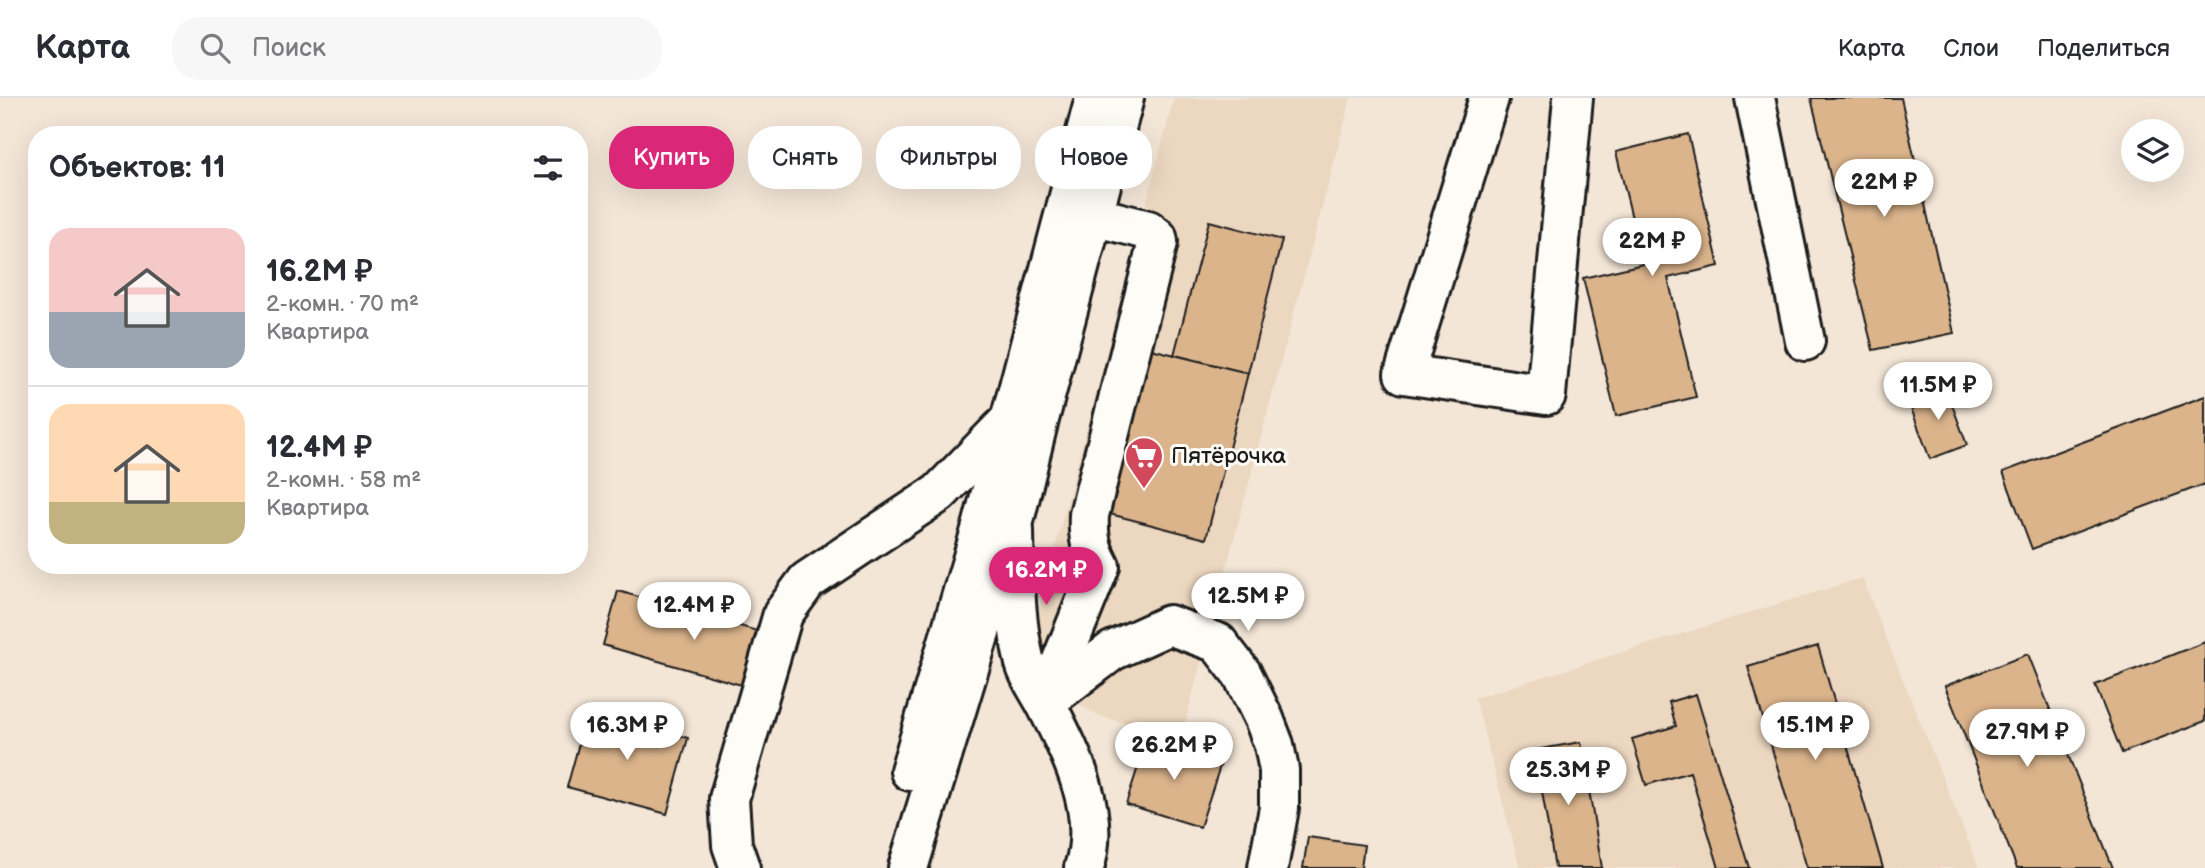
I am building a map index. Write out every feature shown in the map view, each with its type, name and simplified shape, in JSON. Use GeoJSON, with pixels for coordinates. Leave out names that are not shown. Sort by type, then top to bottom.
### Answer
{"type":"FeatureCollection","features":[{"type":"Feature","properties":{"kind":"main road"},"geometry":{"type":"LineString","coordinates":[[882,868],[982,527],[1095,98]]}},
{"type":"Feature","properties":{"kind":"main road"},"geometry":{"type":"LineString","coordinates":[[908,868],[1014,521],[1124,98]]}},
{"type":"Feature","properties":{"kind":"main road"},"geometry":{"type":"LineString","coordinates":[[1489,98],[1404,374],[1545,395],[1573,98]]}},
{"type":"Feature","properties":{"kind":"main road"},"geometry":{"type":"LineString","coordinates":[[1755,98],[1805,341]]}},
{"type":"Feature","properties":{"kind":"main road"},"geometry":{"type":"LineString","coordinates":[[1045,702],[1100,566],[1091,550],[1089,515],[1158,242],[1157,237],[1148,230],[1093,216]]}},
{"type":"Feature","properties":{"kind":"main road"},"geometry":{"type":"LineString","coordinates":[[740,868],[732,845],[729,800],[783,614],[807,581],[939,493],[1009,421]]}},
{"type":"Feature","properties":{"kind":"main road"},"geometry":{"type":"LineString","coordinates":[[1014,521],[1016,622],[1026,666],[1070,750],[1085,792],[1090,849],[1084,868]]}},
{"type":"Feature","properties":{"kind":"main road"},"geometry":{"type":"LineString","coordinates":[[1045,702],[1112,651],[1169,625],[1218,643],[1242,674],[1274,745],[1279,770],[1279,808],[1268,868]]}},
{"type":"Feature","properties":{"kind":"shaded area"},"geometry":{"type":"Polygon","coordinates":[[[1174,98],[1351,98],[1181,738],[1100,716],[1082,706],[1069,696],[1045,662],[1038,636],[1038,612],[1174,98]]]}},
{"type":"Feature","properties":{"kind":"shaded area"},"geometry":{"type":"Polygon","coordinates":[[[1862,578],[1979,868],[1520,868],[1475,698],[1862,578]]]}},
{"type":"Feature","properties":{"kind":"building"},"geometry":{"type":"Polygon","coordinates":[[[1811,98],[1901,98],[1954,333],[1873,350],[1811,98]]]}},
{"type":"Feature","properties":{"kind":"building"},"geometry":{"type":"Polygon","coordinates":[[[1688,134],[1719,266],[1668,278],[1696,397],[1616,416],[1583,278],[1643,264],[1616,152],[1688,134]]]}},
{"type":"Feature","properties":{"kind":"building"},"geometry":{"type":"Polygon","coordinates":[[[1209,221],[1282,240],[1248,373],[1174,355],[1209,221]]]}},
{"type":"Feature","properties":{"kind":"building"},"geometry":{"type":"Polygon","coordinates":[[[1151,349],[1248,373],[1206,539],[1110,514],[1151,349]]]}},
{"type":"Feature","properties":{"kind":"building"},"geometry":{"type":"Polygon","coordinates":[[[1945,386],[1967,445],[1930,459],[1908,400],[1945,386]]]}},
{"type":"Feature","properties":{"kind":"building"},"geometry":{"type":"Polygon","coordinates":[[[2205,396],[2205,484],[2032,549],[2003,472],[2205,396]]]}},
{"type":"Feature","properties":{"kind":"building"},"geometry":{"type":"Polygon","coordinates":[[[618,591],[785,639],[769,693],[603,645],[618,591]]]}},
{"type":"Feature","properties":{"kind":"building"},"geometry":{"type":"Polygon","coordinates":[[[2205,642],[2205,721],[2122,753],[2095,685],[2205,642]]]}},
{"type":"Feature","properties":{"kind":"building"},"geometry":{"type":"Polygon","coordinates":[[[1818,646],[1883,868],[1807,868],[1748,667],[1818,646]]]}},
{"type":"Feature","properties":{"kind":"building"},"geometry":{"type":"Polygon","coordinates":[[[2028,654],[2113,868],[2017,868],[1945,686],[2028,654]]]}},
{"type":"Feature","properties":{"kind":"building"},"geometry":{"type":"Polygon","coordinates":[[[1696,694],[1749,868],[1719,868],[1690,772],[1646,785],[1632,739],[1676,726],[1669,702],[1696,694]]]}},
{"type":"Feature","properties":{"kind":"building"},"geometry":{"type":"Polygon","coordinates":[[[588,711],[688,738],[667,814],[567,787],[588,711]]]}},
{"type":"Feature","properties":{"kind":"building"},"geometry":{"type":"Polygon","coordinates":[[[1148,736],[1222,760],[1200,827],[1126,804],[1148,736]]]}},
{"type":"Feature","properties":{"kind":"building"},"geometry":{"type":"Polygon","coordinates":[[[1581,742],[1602,868],[1555,868],[1535,750],[1581,742]]]}},
{"type":"Feature","properties":{"kind":"building"},"geometry":{"type":"Polygon","coordinates":[[[1308,837],[1364,845],[1361,868],[1303,868],[1308,837]]]}},
{"type":"Feature","properties":{"kind":"place","name":"Пятёрочка"},"geometry":{"type":"Point","coordinates":[1144,490]}}]}
